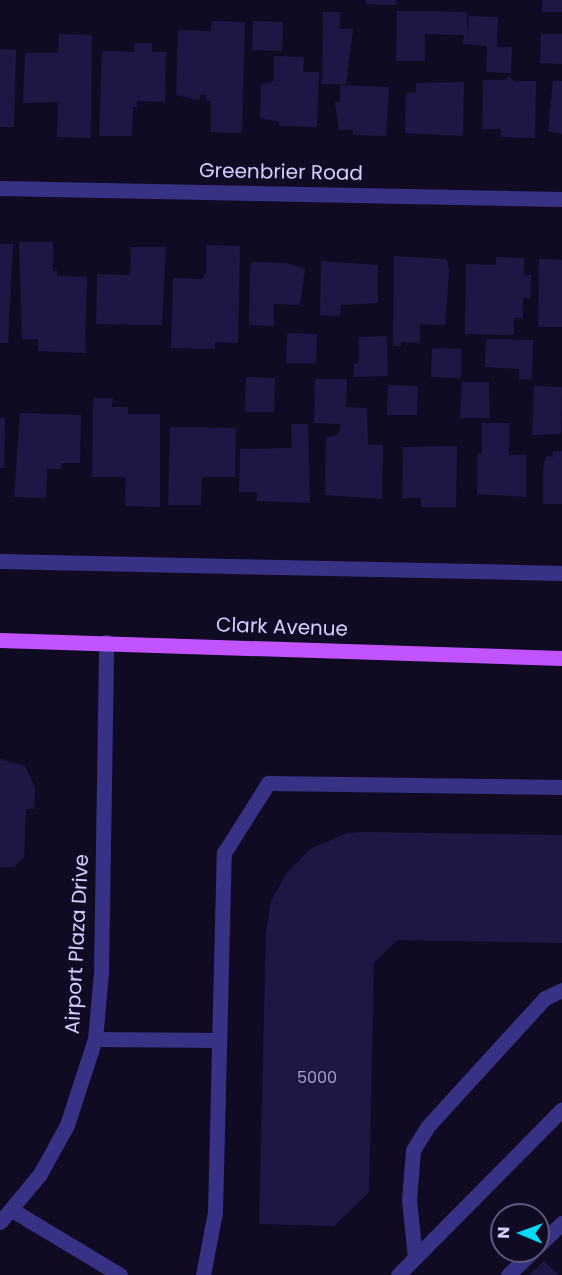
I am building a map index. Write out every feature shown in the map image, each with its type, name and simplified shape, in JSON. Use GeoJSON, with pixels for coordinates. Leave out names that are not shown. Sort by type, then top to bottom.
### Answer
{"type":"FeatureCollection","features":[{"type":"Feature","properties":{"kind":"main road","name":"Clark Avenue"},"geometry":{"type":"LineString","coordinates":[[0,640],[562,658]]}},
{"type":"Feature","properties":{"kind":"street","name":"Greenbrier Road"},"geometry":{"type":"LineString","coordinates":[[0,188],[562,199]]}},
{"type":"Feature","properties":{"kind":"street"},"geometry":{"type":"LineString","coordinates":[[0,561],[562,573]]}},
{"type":"Feature","properties":{"kind":"street","name":"Airport Plaza Drive"},"geometry":{"type":"LineString","coordinates":[[0,1222],[40,1174],[67,1125],[95,1039],[101,973],[106,642]]}},
{"type":"Feature","properties":{"kind":"street"},"geometry":{"type":"LineString","coordinates":[[203,1275],[215,1212],[224,853],[268,783],[562,787]]}},
{"type":"Feature","properties":{"kind":"street"},"geometry":{"type":"LineString","coordinates":[[415,1257],[409,1200],[413,1150],[428,1126],[545,998],[562,990]]}},
{"type":"Feature","properties":{"kind":"street"},"geometry":{"type":"LineString","coordinates":[[95,1039],[219,1040]]}},
{"type":"Feature","properties":{"kind":"street"},"geometry":{"type":"LineString","coordinates":[[398,1275],[562,1109]]}},
{"type":"Feature","properties":{"kind":"street"},"geometry":{"type":"LineString","coordinates":[[12,1210],[120,1275]]}},
{"type":"Feature","properties":{"kind":"street"},"geometry":{"type":"LineString","coordinates":[[550,1234],[562,1223]]}},
{"type":"Feature","properties":{"kind":"street"},"geometry":{"type":"LineString","coordinates":[[508,1275],[520,1263]]}},
{"type":"Feature","properties":{"kind":"building"},"geometry":{"type":"Polygon","coordinates":[[[366,0],[396,0],[396,5],[366,4],[366,0]]]}},
{"type":"Feature","properties":{"kind":"building"},"geometry":{"type":"Polygon","coordinates":[[[542,0],[562,0],[562,12],[542,12],[542,0]]]}},
{"type":"Feature","properties":{"kind":"building"},"geometry":{"type":"Polygon","coordinates":[[[397,11],[467,12],[467,36],[469,16],[498,17],[497,47],[512,47],[511,73],[486,72],[487,46],[463,44],[464,35],[425,34],[425,61],[396,61],[397,11]]]}},
{"type":"Feature","properties":{"kind":"building"},"geometry":{"type":"Polygon","coordinates":[[[323,12],[340,12],[340,29],[353,29],[346,84],[322,84],[323,12]]]}},
{"type":"Feature","properties":{"kind":"building"},"geometry":{"type":"Polygon","coordinates":[[[212,21],[245,22],[242,133],[211,132],[211,101],[206,101],[206,95],[200,95],[200,100],[176,95],[178,30],[211,31],[212,21]]]}},
{"type":"Feature","properties":{"kind":"building"},"geometry":{"type":"Polygon","coordinates":[[[253,21],[283,22],[282,51],[252,50],[253,21]]]}},
{"type":"Feature","properties":{"kind":"building"},"geometry":{"type":"Polygon","coordinates":[[[59,34],[92,35],[91,138],[57,137],[58,102],[23,103],[25,53],[58,53],[59,34]]]}},
{"type":"Feature","properties":{"kind":"building"},"geometry":{"type":"Polygon","coordinates":[[[541,34],[562,34],[562,64],[540,63],[541,34]]]}},
{"type":"Feature","properties":{"kind":"building"},"geometry":{"type":"Polygon","coordinates":[[[134,43],[152,43],[152,52],[166,52],[165,102],[137,101],[137,107],[133,107],[132,136],[99,136],[102,51],[134,52],[134,43]]]}},
{"type":"Feature","properties":{"kind":"building"},"geometry":{"type":"Polygon","coordinates":[[[0,49],[16,50],[14,127],[0,127],[0,49]]]}},
{"type":"Feature","properties":{"kind":"building"},"geometry":{"type":"Polygon","coordinates":[[[274,56],[304,57],[303,72],[319,72],[317,127],[279,126],[279,122],[260,118],[261,84],[274,81],[274,56]]]}},
{"type":"Feature","properties":{"kind":"building"},"geometry":{"type":"Polygon","coordinates":[[[509,76],[514,81],[536,81],[535,138],[501,137],[501,129],[482,129],[483,80],[505,80],[509,76]]]}},
{"type":"Feature","properties":{"kind":"building"},"geometry":{"type":"Polygon","coordinates":[[[553,81],[562,81],[562,134],[548,131],[553,81]]]}},
{"type":"Feature","properties":{"kind":"building"},"geometry":{"type":"Polygon","coordinates":[[[464,82],[463,136],[405,133],[406,94],[416,92],[416,83],[464,82]]]}},
{"type":"Feature","properties":{"kind":"building"},"geometry":{"type":"Polygon","coordinates":[[[340,85],[389,87],[386,136],[353,135],[353,130],[339,130],[335,102],[340,102],[340,85]]]}},
{"type":"Feature","properties":{"kind":"building"},"geometry":{"type":"Polygon","coordinates":[[[19,242],[53,242],[53,271],[57,271],[57,276],[87,277],[85,353],[38,351],[38,339],[22,339],[19,242]]]}},
{"type":"Feature","properties":{"kind":"building"},"geometry":{"type":"Polygon","coordinates":[[[0,244],[13,244],[8,343],[0,343],[0,244]]]}},
{"type":"Feature","properties":{"kind":"building"},"geometry":{"type":"Polygon","coordinates":[[[206,245],[240,246],[238,343],[215,342],[215,349],[171,348],[173,278],[202,279],[206,273],[206,245]]]}},
{"type":"Feature","properties":{"kind":"building"},"geometry":{"type":"Polygon","coordinates":[[[131,247],[166,247],[162,325],[96,324],[97,274],[130,275],[131,247]]]}},
{"type":"Feature","properties":{"kind":"building"},"geometry":{"type":"Polygon","coordinates":[[[394,256],[447,259],[449,272],[445,325],[420,324],[420,343],[401,342],[401,346],[393,346],[394,256]]]}},
{"type":"Feature","properties":{"kind":"building"},"geometry":{"type":"Polygon","coordinates":[[[496,257],[524,258],[524,275],[531,275],[531,298],[523,298],[523,318],[514,318],[514,335],[465,334],[466,264],[496,265],[496,257]]]}},
{"type":"Feature","properties":{"kind":"building"},"geometry":{"type":"Polygon","coordinates":[[[539,259],[562,260],[562,327],[538,327],[539,259]]]}},
{"type":"Feature","properties":{"kind":"building"},"geometry":{"type":"Polygon","coordinates":[[[321,261],[378,265],[378,303],[341,305],[340,316],[320,315],[321,261]]]}},
{"type":"Feature","properties":{"kind":"building"},"geometry":{"type":"Polygon","coordinates":[[[254,262],[287,263],[305,269],[300,305],[274,304],[274,326],[249,325],[250,265],[254,262]]]}},
{"type":"Feature","properties":{"kind":"building"},"geometry":{"type":"Polygon","coordinates":[[[287,333],[317,334],[316,363],[286,363],[287,333]]]}},
{"type":"Feature","properties":{"kind":"building"},"geometry":{"type":"Polygon","coordinates":[[[387,336],[388,376],[354,377],[354,364],[359,363],[359,337],[387,336]]]}},
{"type":"Feature","properties":{"kind":"building"},"geometry":{"type":"Polygon","coordinates":[[[486,339],[533,340],[532,379],[519,379],[519,369],[485,367],[486,339]]]}},
{"type":"Feature","properties":{"kind":"building"},"geometry":{"type":"Polygon","coordinates":[[[432,348],[461,349],[461,378],[431,377],[432,348]]]}},
{"type":"Feature","properties":{"kind":"building"},"geometry":{"type":"Polygon","coordinates":[[[246,377],[275,378],[274,412],[245,412],[246,377]]]}},
{"type":"Feature","properties":{"kind":"building"},"geometry":{"type":"Polygon","coordinates":[[[315,379],[347,379],[346,407],[367,408],[368,445],[383,445],[382,499],[325,495],[326,438],[339,434],[341,424],[314,423],[315,379]]]}},
{"type":"Feature","properties":{"kind":"building"},"geometry":{"type":"Polygon","coordinates":[[[462,382],[489,382],[490,418],[460,418],[462,382]]]}},
{"type":"Feature","properties":{"kind":"building"},"geometry":{"type":"Polygon","coordinates":[[[388,385],[418,386],[417,415],[387,415],[388,385]]]}},
{"type":"Feature","properties":{"kind":"building"},"geometry":{"type":"Polygon","coordinates":[[[534,386],[562,387],[561,434],[532,435],[534,386]]]}},
{"type":"Feature","properties":{"kind":"building"},"geometry":{"type":"Polygon","coordinates":[[[93,398],[113,398],[112,407],[128,407],[128,414],[160,414],[160,507],[125,506],[126,477],[92,477],[93,398]]]}},
{"type":"Feature","properties":{"kind":"building"},"geometry":{"type":"Polygon","coordinates":[[[20,413],[81,415],[80,463],[61,463],[61,469],[47,469],[46,498],[14,497],[20,413]]]}},
{"type":"Feature","properties":{"kind":"building"},"geometry":{"type":"Polygon","coordinates":[[[0,418],[5,418],[4,468],[0,468],[0,418]]]}},
{"type":"Feature","properties":{"kind":"building"},"geometry":{"type":"Polygon","coordinates":[[[482,423],[509,423],[509,455],[526,455],[526,497],[477,494],[477,454],[482,454],[482,423]]]}},
{"type":"Feature","properties":{"kind":"building"},"geometry":{"type":"Polygon","coordinates":[[[291,424],[308,424],[310,503],[257,501],[257,492],[239,492],[240,449],[292,448],[291,424]]]}},
{"type":"Feature","properties":{"kind":"building"},"geometry":{"type":"Polygon","coordinates":[[[170,427],[236,428],[235,477],[202,477],[201,505],[168,505],[170,427]]]}},
{"type":"Feature","properties":{"kind":"building"},"geometry":{"type":"Polygon","coordinates":[[[457,446],[456,507],[421,507],[421,498],[402,498],[403,447],[457,446]]]}},
{"type":"Feature","properties":{"kind":"building"},"geometry":{"type":"Polygon","coordinates":[[[553,451],[562,451],[562,504],[543,504],[543,469],[546,456],[553,457],[553,451]]]}},
{"type":"Feature","properties":{"kind":"building"},"geometry":{"type":"Polygon","coordinates":[[[0,759],[25,766],[35,787],[34,809],[26,809],[24,857],[14,867],[0,867],[0,759]]]}},
{"type":"Feature","properties":{"kind":"building"},"geometry":{"type":"Polygon","coordinates":[[[347,833],[562,835],[562,943],[397,940],[374,963],[369,1192],[334,1226],[259,1224],[266,933],[271,901],[286,874],[310,849],[347,833]]]}},
{"type":"Feature","properties":{"kind":"building"},"geometry":{"type":"Polygon","coordinates":[[[542,1263],[546,1263],[558,1275],[529,1275],[542,1263]]]}}]}
